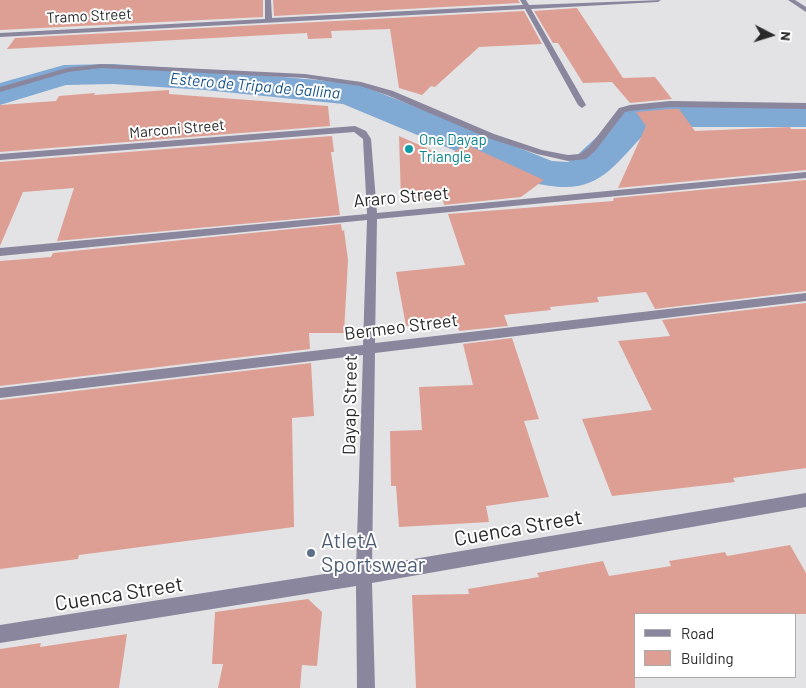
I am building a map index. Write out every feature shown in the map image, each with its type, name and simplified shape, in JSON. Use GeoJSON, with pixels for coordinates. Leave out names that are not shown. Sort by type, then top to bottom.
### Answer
{"type":"FeatureCollection","features":[{"type":"Feature","properties":{"kind":"street"},"geometry":{"type":"LineString","coordinates":[[268,0],[268,20]]}},
{"type":"Feature","properties":{"kind":"street","name":"Tramo Street"},"geometry":{"type":"LineString","coordinates":[[0,35],[525,3],[658,0]]}},
{"type":"Feature","properties":{"kind":"street"},"geometry":{"type":"LineString","coordinates":[[791,0],[806,10]]}},
{"type":"Feature","properties":{"kind":"street"},"geometry":{"type":"LineString","coordinates":[[525,3],[582,105]]}},
{"type":"Feature","properties":{"kind":"street"},"geometry":{"type":"LineString","coordinates":[[0,90],[67,70],[101,66],[305,76],[361,84],[390,93],[491,136],[540,152],[568,158],[583,156],[592,149],[622,110],[630,108],[670,104],[806,106]]}},
{"type":"Feature","properties":{"kind":"street","name":"Marconi Street"},"geometry":{"type":"LineString","coordinates":[[0,156],[355,128]]}},
{"type":"Feature","properties":{"kind":"street","name":"Dayap Street"},"geometry":{"type":"LineString","coordinates":[[355,128],[363,132],[366,139],[372,216],[364,576],[366,688]]}},
{"type":"Feature","properties":{"kind":"street","name":"Araro Street"},"geometry":{"type":"LineString","coordinates":[[0,252],[806,175]]}},
{"type":"Feature","properties":{"kind":"street","name":"Bermeo Street"},"geometry":{"type":"LineString","coordinates":[[0,393],[806,297]]}},
{"type":"Feature","properties":{"kind":"street","name":"Cuenca Street"},"geometry":{"type":"LineString","coordinates":[[0,634],[364,576],[806,500]]}},
{"type":"Feature","properties":{"kind":"building"},"geometry":{"type":"Polygon","coordinates":[[[0,0],[263,0],[263,17],[0,30],[0,0]]]}},
{"type":"Feature","properties":{"kind":"building"},"geometry":{"type":"Polygon","coordinates":[[[273,0],[518,0],[520,3],[274,16],[273,0]]]}},
{"type":"Feature","properties":{"kind":"building"},"geometry":{"type":"Polygon","coordinates":[[[577,8],[623,78],[655,77],[672,99],[630,103],[612,82],[583,83],[558,43],[553,43],[534,11],[577,8]]]}},
{"type":"Feature","properties":{"kind":"building"},"geometry":{"type":"Polygon","coordinates":[[[524,11],[542,44],[479,47],[435,87],[431,86],[422,95],[399,88],[390,29],[331,31],[332,38],[308,39],[307,33],[7,49],[15,38],[524,11]]]}},
{"type":"Feature","properties":{"kind":"building"},"geometry":{"type":"Polygon","coordinates":[[[169,90],[169,94],[328,106],[330,126],[0,152],[0,105],[56,101],[59,96],[169,90]]]}},
{"type":"Feature","properties":{"kind":"building"},"geometry":{"type":"Polygon","coordinates":[[[679,109],[695,131],[790,127],[791,129],[806,129],[806,170],[618,188],[646,126],[636,112],[679,109]]]}},
{"type":"Feature","properties":{"kind":"building"},"geometry":{"type":"Polygon","coordinates":[[[332,136],[334,152],[331,152],[340,215],[57,241],[74,188],[23,192],[0,246],[0,162],[332,136]]]}},
{"type":"Feature","properties":{"kind":"building"},"geometry":{"type":"Polygon","coordinates":[[[399,136],[447,157],[465,144],[544,180],[521,197],[444,205],[443,199],[401,200],[399,136]]]}},
{"type":"Feature","properties":{"kind":"building"},"geometry":{"type":"Polygon","coordinates":[[[806,180],[806,291],[655,309],[646,292],[597,297],[599,302],[550,307],[551,310],[504,315],[508,326],[459,331],[456,321],[406,326],[396,272],[465,265],[448,214],[613,201],[614,198],[806,180]]]}},
{"type":"Feature","properties":{"kind":"building"},"geometry":{"type":"Polygon","coordinates":[[[341,224],[342,231],[344,230],[348,260],[344,333],[309,333],[310,349],[0,386],[0,261],[51,257],[53,253],[341,224]]]}},
{"type":"Feature","properties":{"kind":"building"},"geometry":{"type":"Polygon","coordinates":[[[806,303],[806,468],[733,478],[735,482],[612,496],[582,419],[652,410],[618,341],[670,336],[662,320],[806,303]]]}},
{"type":"Feature","properties":{"kind":"building"},"geometry":{"type":"Polygon","coordinates":[[[512,338],[539,419],[524,421],[549,497],[486,506],[489,522],[399,527],[396,486],[391,486],[390,431],[422,430],[419,387],[473,385],[463,344],[512,338]]]}},
{"type":"Feature","properties":{"kind":"building"},"geometry":{"type":"Polygon","coordinates":[[[311,363],[314,416],[292,418],[294,527],[79,555],[78,559],[0,569],[0,400],[311,363]]]}},
{"type":"Feature","properties":{"kind":"building"},"geometry":{"type":"Polygon","coordinates":[[[790,545],[806,573],[806,614],[634,613],[635,688],[416,688],[412,595],[469,594],[468,589],[539,577],[537,573],[603,561],[609,576],[671,566],[669,561],[725,552],[727,556],[790,545]]]}},
{"type":"Feature","properties":{"kind":"building"},"geometry":{"type":"Polygon","coordinates":[[[308,599],[322,612],[317,666],[302,665],[300,688],[218,688],[223,664],[212,664],[215,612],[308,599]]]}},
{"type":"Feature","properties":{"kind":"building"},"geometry":{"type":"Polygon","coordinates":[[[127,634],[119,688],[0,688],[0,649],[41,643],[40,647],[127,634]]]}},
{"type":"Feature","properties":{"kind":"waterway","name":"Estero de Tripa de Gallina"},"geometry":{"type":"LineString","coordinates":[[0,94],[64,75],[113,74],[205,80],[350,94],[545,173],[575,175],[589,167],[641,116],[806,116]]}},
{"type":"Feature","properties":{"kind":"place","name":"One Dayap Triangle"},"geometry":{"type":"Point","coordinates":[409,149]}},
{"type":"Feature","properties":{"kind":"place","name":"AtletA Sportswear"},"geometry":{"type":"Point","coordinates":[311,553]}}]}
